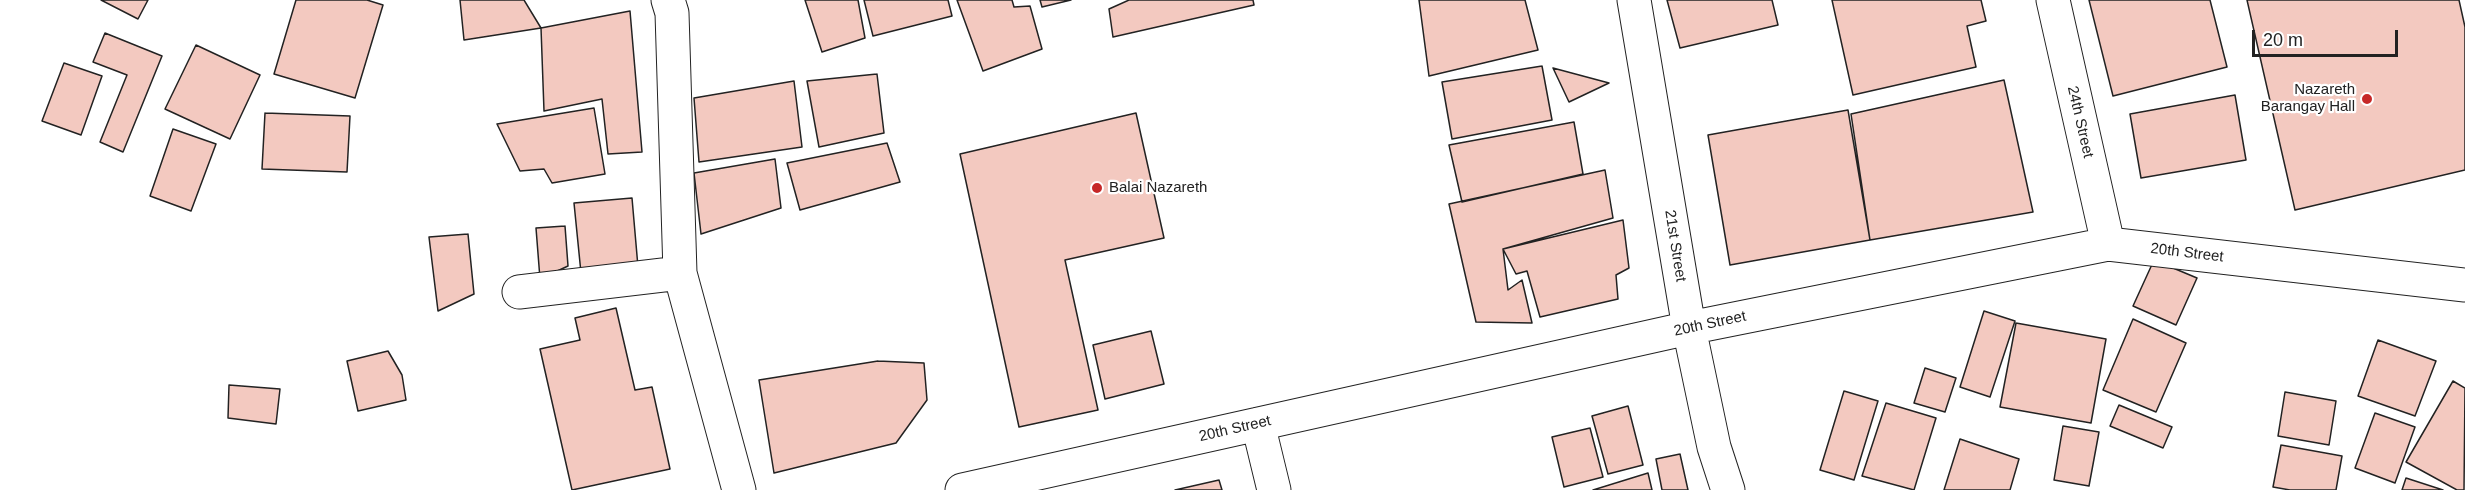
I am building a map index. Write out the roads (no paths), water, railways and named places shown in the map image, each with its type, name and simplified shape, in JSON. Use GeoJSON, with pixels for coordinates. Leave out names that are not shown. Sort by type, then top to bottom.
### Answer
{"type":"FeatureCollection","features":[{"type":"Feature","properties":{"kind":"street"},"geometry":{"type":"LineString","coordinates":[[668,0],[672,13],[680,273],[739,490]]}},
{"type":"Feature","properties":{"kind":"street","name":"21st Street"},"geometry":{"type":"LineString","coordinates":[[1634,0],[1689,328],[1714,447],[1728,490]]}},
{"type":"Feature","properties":{"kind":"street","name":"24th Street"},"geometry":{"type":"LineString","coordinates":[[2053,0],[2108,244]]}},
{"type":"Feature","properties":{"kind":"street","name":"20th Street"},"geometry":{"type":"LineString","coordinates":[[962,490],[1689,328],[2108,244],[2465,285]]}},
{"type":"Feature","properties":{"kind":"street"},"geometry":{"type":"LineString","coordinates":[[519,292],[680,273]]}},
{"type":"Feature","properties":{"kind":"street"},"geometry":{"type":"LineString","coordinates":[[1258,424],[1274,490]]}},
{"type":"Feature","properties":{"kind":"place","name":"Nazareth Barangay Hall"},"geometry":{"type":"Point","coordinates":[2367,99]}},
{"type":"Feature","properties":{"kind":"place","name":"Balai Nazareth"},"geometry":{"type":"Point","coordinates":[1097,188]}}]}
